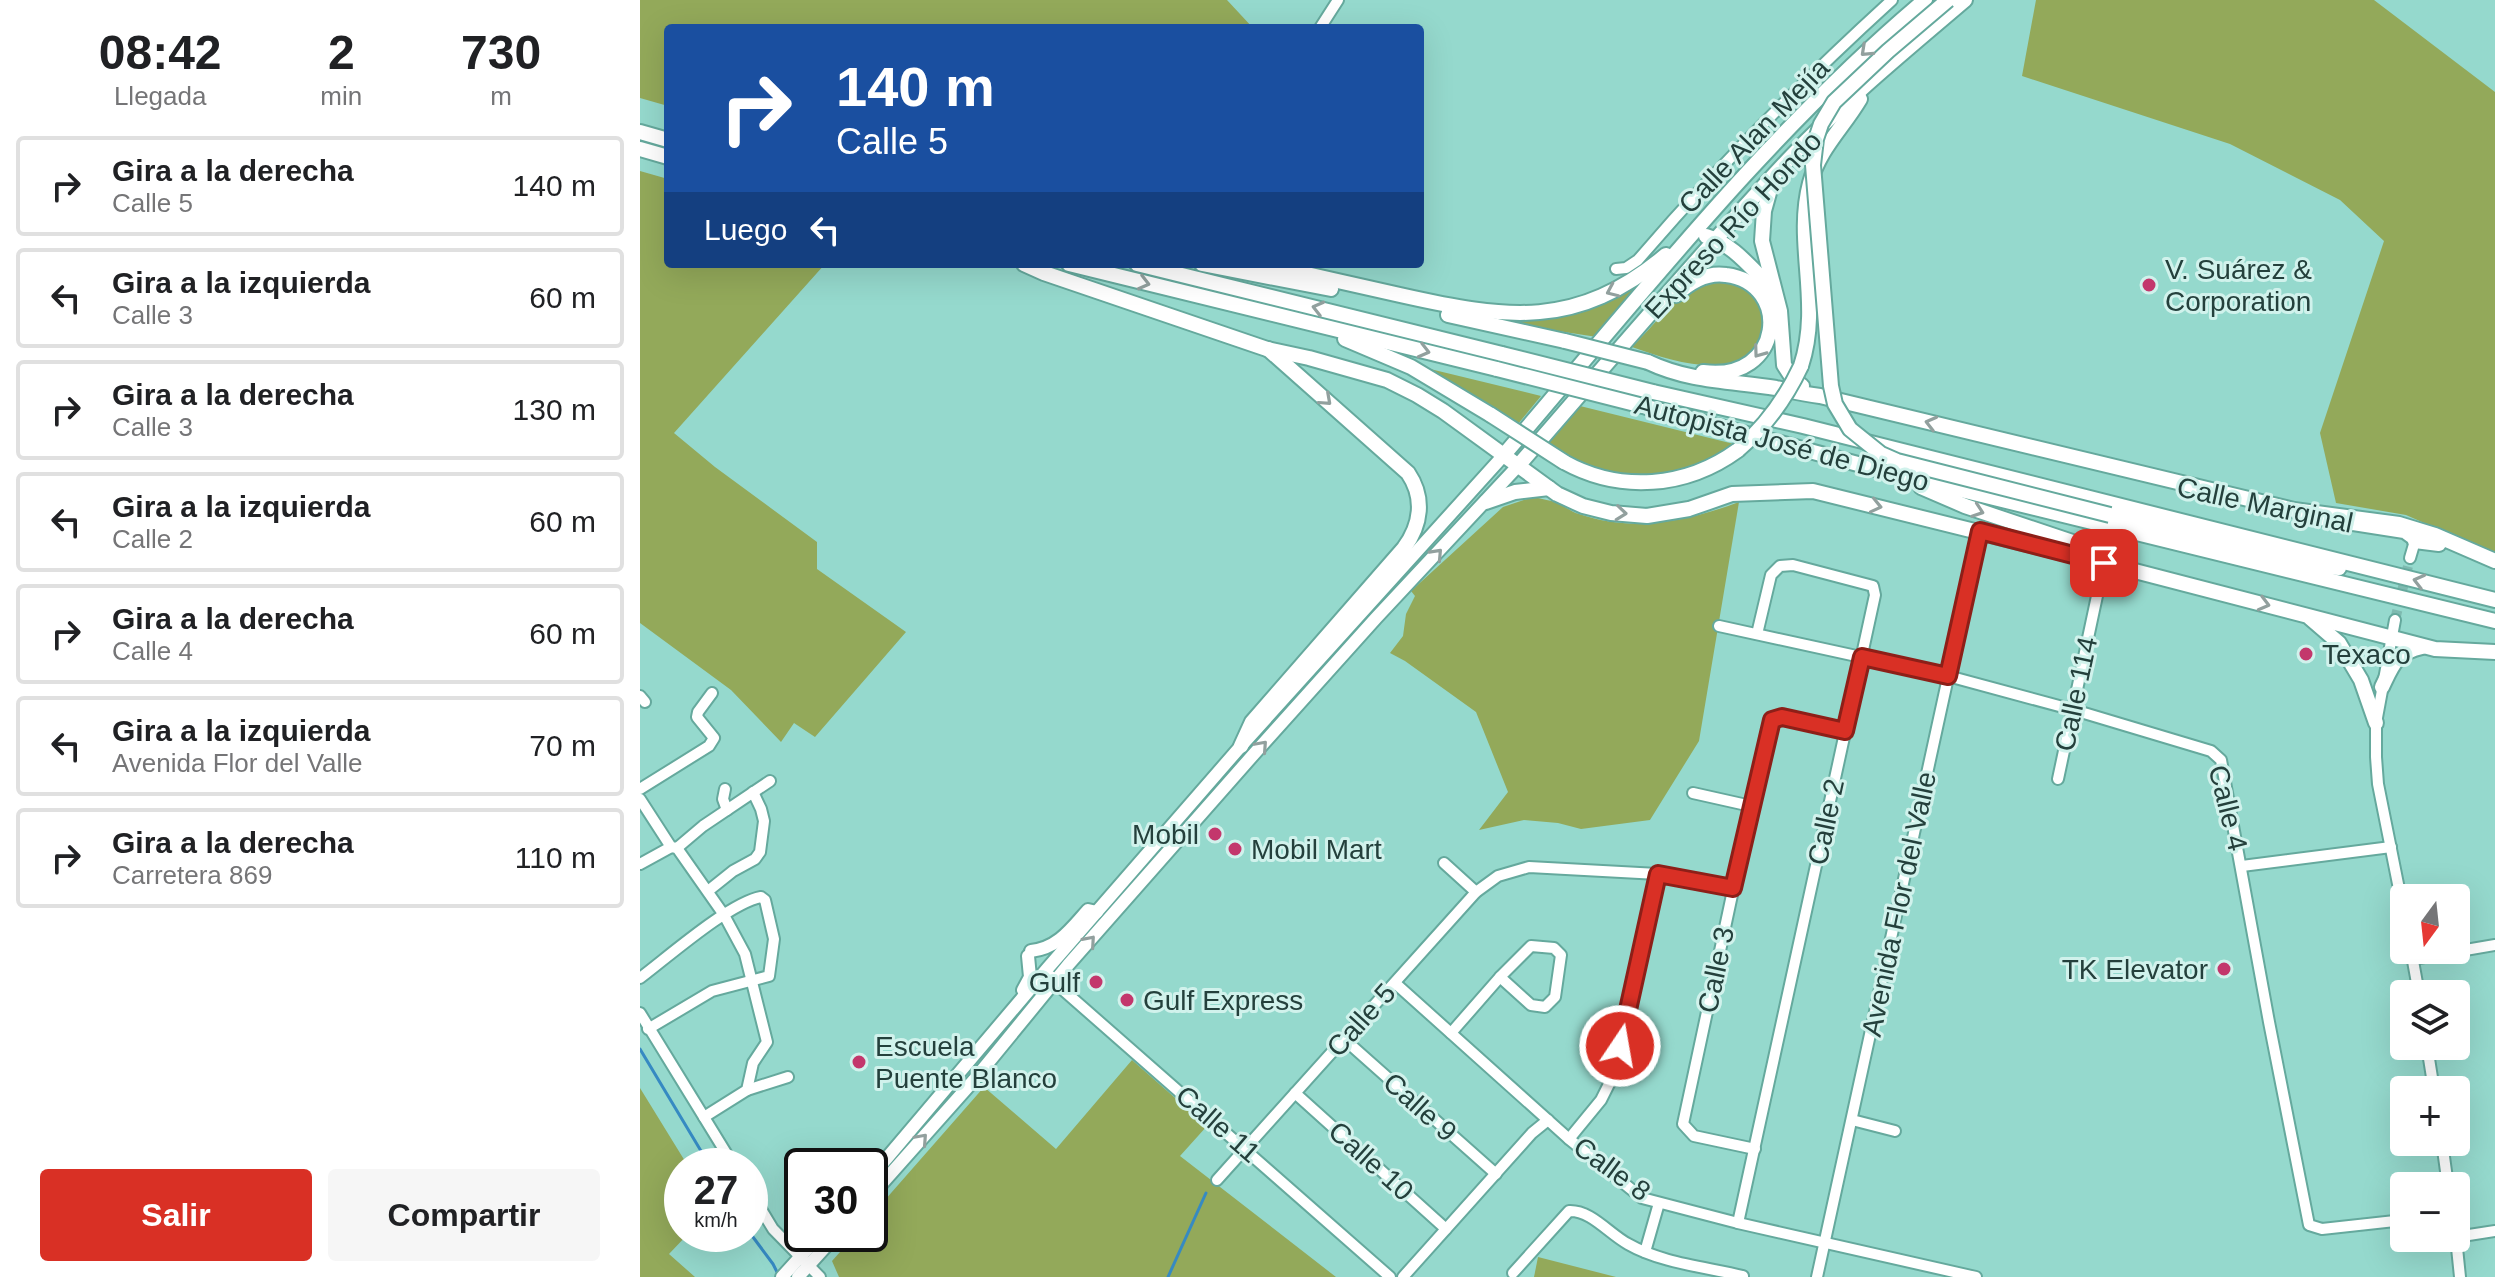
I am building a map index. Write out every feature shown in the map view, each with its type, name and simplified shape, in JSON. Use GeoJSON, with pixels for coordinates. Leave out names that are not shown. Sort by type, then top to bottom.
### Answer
{"type":"FeatureCollection","features":[{"type":"Feature","properties":{"kind":"highway"},"geometry":{"type":"LineString","coordinates":[[1887,32],[1918,0]]}},
{"type":"Feature","properties":{"kind":"highway","name":"Expreso Río Hondo"},"geometry":{"type":"LineString","coordinates":[[1503,456],[1773,146],[1887,32],[1925,0]]}},
{"type":"Feature","properties":{"kind":"highway"},"geometry":{"type":"LineString","coordinates":[[1948,0],[1849,87],[1827,112],[1816,139],[1814,179],[1831,386],[1842,418],[1856,436],[1889,458],[2317,566],[2392,574]]}},
{"type":"Feature","properties":{"kind":"highway","name":"Expreso Río Hondo"},"geometry":{"type":"LineString","coordinates":[[1517,467],[1774,176],[1869,83],[1965,0]]}},
{"type":"Feature","properties":{"kind":"highway"},"geometry":{"type":"LineString","coordinates":[[1311,324],[1411,367],[1564,462],[1588,473],[1630,483],[1651,483],[1694,474],[1725,460],[1759,432],[1777,409],[1801,366],[1810,317],[1805,222],[1810,183],[1826,145],[1852,113],[1869,83]]}},
{"type":"Feature","properties":{"kind":"highway"},"geometry":{"type":"LineString","coordinates":[[640,132],[664,139]]}},
{"type":"Feature","properties":{"kind":"highway"},"geometry":{"type":"LineString","coordinates":[[640,149],[664,156]]}},
{"type":"Feature","properties":{"kind":"highway"},"geometry":{"type":"LineString","coordinates":[[1774,176],[1765,202],[1761,228],[1764,252],[1780,311],[1784,365],[1793,379],[1820,396]]}},
{"type":"Feature","properties":{"kind":"highway"},"geometry":{"type":"LineString","coordinates":[[1280,268],[1477,312],[1523,314],[1570,307],[1619,289],[1641,276],[1694,234],[1716,239],[1774,290]]}},
{"type":"Feature","properties":{"kind":"highway"},"geometry":{"type":"LineString","coordinates":[[1033,268],[1267,349],[1387,380],[1443,411],[1517,467],[1583,506],[1611,513],[1647,516],[1689,509],[1732,494],[1813,491],[2435,649],[2495,652]]}},
{"type":"Feature","properties":{"kind":"highway","name":"Autopista José de Diego"},"geometry":{"type":"LineString","coordinates":[[1085,268],[1647,407],[1880,470],[2495,621]]}},
{"type":"Feature","properties":{"kind":"highway","name":"Autopista José de Diego"},"geometry":{"type":"LineString","coordinates":[[1153,268],[1653,392],[1803,426],[2495,600]]}},
{"type":"Feature","properties":{"kind":"highway"},"geometry":{"type":"LineString","coordinates":[[1223,268],[1342,291],[1648,362],[1664,362],[1710,373],[1733,371],[1746,366],[1767,342],[1770,328],[1768,308],[1757,290],[1745,281],[1723,274],[1695,281],[1665,307],[1652,312]]}},
{"type":"Feature","properties":{"kind":"highway"},"geometry":{"type":"LineString","coordinates":[[1241,746],[1252,722],[1404,548],[1415,531],[1420,506],[1412,479],[1402,468],[1267,349]]}},
{"type":"Feature","properties":{"kind":"highway","name":"Calle Marginal"},"geometry":{"type":"LineString","coordinates":[[1648,362],[1663,369],[1715,382],[1820,396],[2294,510],[2390,522],[2416,536],[2495,564]]}},
{"type":"Feature","properties":{"kind":"highway"},"geometry":{"type":"LineString","coordinates":[[1880,470],[1979,511],[2061,540],[2194,579],[2238,597]]}},
{"type":"Feature","properties":{"kind":"highway"},"geometry":{"type":"LineString","coordinates":[[1486,502],[1515,492],[1549,488]]}},
{"type":"Feature","properties":{"kind":"highway"},"geometry":{"type":"LineString","coordinates":[[2317,566],[2390,595]]}},
{"type":"Feature","properties":{"kind":"highway"},"geometry":{"type":"LineString","coordinates":[[2306,616],[2339,643],[2361,680],[2376,723]]}},
{"type":"Feature","properties":{"kind":"highway"},"geometry":{"type":"LineString","coordinates":[[2382,687],[2398,657],[2408,650],[2424,646]]}},
{"type":"Feature","properties":{"kind":"main road"},"geometry":{"type":"LineString","coordinates":[[888,1157],[1241,746],[1503,456]]}},
{"type":"Feature","properties":{"kind":"main road"},"geometry":{"type":"LineString","coordinates":[[888,1177],[1282,723],[1517,467]]}},
{"type":"Feature","properties":{"kind":"main road"},"geometry":{"type":"LineString","coordinates":[[1282,723],[1282,711],[1326,659],[1332,645]]}},
{"type":"Feature","properties":{"kind":"main road"},"geometry":{"type":"LineString","coordinates":[[1019,1003],[1019,995],[1030,977],[1030,954],[1057,943],[1088,910],[1097,912]]}},
{"type":"Feature","properties":{"kind":"main road"},"geometry":{"type":"LineString","coordinates":[[782,1277],[800,1268],[817,1252]]}},
{"type":"Feature","properties":{"kind":"street"},"geometry":{"type":"LineString","coordinates":[[1323,24],[1338,0]]}},
{"type":"Feature","properties":{"kind":"street","name":"Calle Alan Mejía"},"geometry":{"type":"LineString","coordinates":[[1616,269],[1626,268],[1638,260],[1742,143],[1892,0]]}},
{"type":"Feature","properties":{"kind":"street","name":"Avenida Flor del Valle"},"geometry":{"type":"LineString","coordinates":[[1817,1277],[1980,531]]}},
{"type":"Feature","properties":{"kind":"street"},"geometry":{"type":"LineString","coordinates":[[2410,558],[2416,536]]}},
{"type":"Feature","properties":{"kind":"street","name":"Calle 114"},"geometry":{"type":"LineString","coordinates":[[2058,779],[2104,563]]}},
{"type":"Feature","properties":{"kind":"street","name":"Calle 2"},"geometry":{"type":"LineString","coordinates":[[1738,1223],[1862,657],[1875,595],[1873,586],[1793,565],[1780,566],[1771,575],[1757,634]]}},
{"type":"Feature","properties":{"kind":"street"},"geometry":{"type":"LineString","coordinates":[[2395,620],[2376,723],[2378,784],[2398,884]]}},
{"type":"Feature","properties":{"kind":"street","name":"Calle 4"},"geometry":{"type":"LineString","coordinates":[[1719,626],[1948,676],[2211,751],[2221,760],[2309,1225],[2322,1229],[2390,1222]]}},
{"type":"Feature","properties":{"kind":"street"},"geometry":{"type":"LineString","coordinates":[[640,789],[709,746],[714,738],[697,717],[712,693]]}},
{"type":"Feature","properties":{"kind":"street","name":"Calle 3"},"geometry":{"type":"LineString","coordinates":[[1755,1149],[1694,1136],[1683,1124],[1733,888],[1772,720],[1782,717],[1845,731]]}},
{"type":"Feature","properties":{"kind":"street"},"geometry":{"type":"LineString","coordinates":[[640,864],[674,847],[770,781]]}},
{"type":"Feature","properties":{"kind":"street"},"geometry":{"type":"LineString","coordinates":[[725,789],[723,799],[727,810]]}},
{"type":"Feature","properties":{"kind":"street"},"geometry":{"type":"LineString","coordinates":[[708,891],[733,871],[755,859],[760,852],[764,821],[753,792]]}},
{"type":"Feature","properties":{"kind":"street"},"geometry":{"type":"LineString","coordinates":[[1693,793],[1751,806]]}},
{"type":"Feature","properties":{"kind":"street"},"geometry":{"type":"LineString","coordinates":[[640,799],[708,891],[745,954],[767,1042],[753,1063],[747,1090]]}},
{"type":"Feature","properties":{"kind":"street"},"geometry":{"type":"LineString","coordinates":[[2242,866],[2391,847]]}},
{"type":"Feature","properties":{"kind":"street"},"geometry":{"type":"LineString","coordinates":[[1444,863],[1476,892]]}},
{"type":"Feature","properties":{"kind":"street","name":"Calle 5"},"geometry":{"type":"LineString","coordinates":[[1217,1180],[1476,892],[1498,876],[1529,867],[1658,874],[1733,888]]}},
{"type":"Feature","properties":{"kind":"street"},"geometry":{"type":"LineString","coordinates":[[1569,1139],[1601,1100],[1614,1074],[1658,874]]}},
{"type":"Feature","properties":{"kind":"street"},"geometry":{"type":"LineString","coordinates":[[640,978],[724,915],[751,899],[761,897],[765,900],[774,939],[769,976],[712,991],[648,1029]]}},
{"type":"Feature","properties":{"kind":"street"},"geometry":{"type":"LineString","coordinates":[[2470,948],[2495,945]]}},
{"type":"Feature","properties":{"kind":"street"},"geometry":{"type":"LineString","coordinates":[[1451,1033],[1500,977],[1531,946],[1554,948],[1561,955],[1555,997],[1545,1007],[1531,1005],[1500,977]]}},
{"type":"Feature","properties":{"kind":"street","name":"Calle 11"},"geometry":{"type":"LineString","coordinates":[[1047,969],[1054,982],[1390,1277]]}},
{"type":"Feature","properties":{"kind":"street","name":"Calle 8"},"geometry":{"type":"LineString","coordinates":[[1395,983],[1569,1139],[1642,1198],[1976,1277]]}},
{"type":"Feature","properties":{"kind":"street"},"geometry":{"type":"LineString","coordinates":[[640,1013],[723,1148]]}},
{"type":"Feature","properties":{"kind":"street","name":"Calle 9"},"geometry":{"type":"LineString","coordinates":[[1344,1039],[1496,1174]]}},
{"type":"Feature","properties":{"kind":"street"},"geometry":{"type":"LineString","coordinates":[[704,1117],[747,1090],[788,1077]]}},
{"type":"Feature","properties":{"kind":"street","name":"Calle 10"},"geometry":{"type":"LineString","coordinates":[[1295,1093],[1446,1229]]}},
{"type":"Feature","properties":{"kind":"street"},"geometry":{"type":"LineString","coordinates":[[1403,1277],[1532,1133],[1548,1120]]}},
{"type":"Feature","properties":{"kind":"street"},"geometry":{"type":"LineString","coordinates":[[1852,1120],[1895,1131]]}},
{"type":"Feature","properties":{"kind":"street"},"geometry":{"type":"LineString","coordinates":[[1645,1252],[1659,1203]]}},
{"type":"Feature","properties":{"kind":"street"},"geometry":{"type":"LineString","coordinates":[[1513,1273],[1569,1211],[1580,1210],[1627,1244],[1645,1252],[1711,1273],[1743,1276]]}},
{"type":"Feature","properties":{"kind":"street"},"geometry":{"type":"LineString","coordinates":[[768,1221],[800,1268],[820,1277]]}},
{"type":"Feature","properties":{"kind":"street"},"geometry":{"type":"LineString","coordinates":[[2470,1235],[2495,1231]]}},
{"type":"Feature","properties":{"kind":"street"},"geometry":{"type":"LineString","coordinates":[[2457,1252],[2460,1277]]}},
{"type":"Feature","properties":{"kind":"green space"},"geometry":{"type":"Polygon","coordinates":[[[640,0],[1227,0],[1249,24],[664,24],[664,105],[640,98],[640,0]]]}},
{"type":"Feature","properties":{"kind":"green space"},"geometry":{"type":"Polygon","coordinates":[[[2036,0],[2374,0],[2495,92],[2495,554],[2406,515],[2336,503],[2320,433],[2384,241],[2340,200],[2230,144],[2022,76],[2036,0]]]}},
{"type":"Feature","properties":{"kind":"green space"},"geometry":{"type":"Polygon","coordinates":[[[640,171],[664,178],[664,268],[821,268],[674,433],[817,542],[817,569],[906,632],[815,737],[794,723],[781,742],[731,690],[640,623],[640,171]]]}},
{"type":"Feature","properties":{"kind":"green space"},"geometry":{"type":"Polygon","coordinates":[[[1730,281],[1754,295],[1763,311],[1761,338],[1743,360],[1722,365],[1696,364],[1632,347],[1685,295],[1698,288],[1730,281]]]}},
{"type":"Feature","properties":{"kind":"green space"},"geometry":{"type":"Polygon","coordinates":[[[1640,284],[1597,337],[1513,324],[1514,320],[1560,316],[1607,302],[1640,284]]]}},
{"type":"Feature","properties":{"kind":"green space"},"geometry":{"type":"Polygon","coordinates":[[[1426,368],[1541,396],[1518,424],[1426,368]]]}},
{"type":"Feature","properties":{"kind":"green space"},"geometry":{"type":"Polygon","coordinates":[[[1580,406],[1734,444],[1686,470],[1663,476],[1617,475],[1594,468],[1547,443],[1580,406]]]}},
{"type":"Feature","properties":{"kind":"green space"},"geometry":{"type":"Polygon","coordinates":[[[1533,497],[1599,520],[1640,524],[1700,515],[1739,502],[1699,741],[1650,820],[1581,829],[1524,820],[1479,830],[1508,792],[1476,712],[1390,653],[1403,636],[1406,614],[1415,596],[1411,591],[1503,507],[1533,497]]]}},
{"type":"Feature","properties":{"kind":"green space"},"geometry":{"type":"Polygon","coordinates":[[[1132,1060],[1207,1126],[1180,1156],[1336,1277],[839,1277],[832,1261],[840,1252],[888,1252],[888,1196],[984,1087],[1056,1149],[1132,1060]]]}},
{"type":"Feature","properties":{"kind":"green space"},"geometry":{"type":"Polygon","coordinates":[[[640,1088],[677,1148],[664,1148],[664,1252],[671,1252],[669,1254],[695,1277],[640,1277],[640,1088]]]}},
{"type":"Feature","properties":{"kind":"green space"},"geometry":{"type":"Polygon","coordinates":[[[1538,1257],[1616,1277],[1534,1277],[1538,1257]]]}},
{"type":"Feature","properties":{"kind":"waterway"},"geometry":{"type":"LineString","coordinates":[[640,1049],[699,1148]]}},
{"type":"Feature","properties":{"kind":"waterway"},"geometry":{"type":"LineString","coordinates":[[1168,1277],[1206,1193]]}},
{"type":"Feature","properties":{"kind":"waterway"},"geometry":{"type":"LineString","coordinates":[[764,1252],[779,1276]]}},
{"type":"Feature","properties":{"kind":"tunnel"},"geometry":{"type":"LineString","coordinates":[[2395,620],[2410,558]]}},
{"type":"Feature","properties":{"kind":"place","name":"V. Suárez & Corporation"},"geometry":{"type":"Point","coordinates":[2149,285]}},
{"type":"Feature","properties":{"kind":"place","name":"Texaco"},"geometry":{"type":"Point","coordinates":[2306,654]}},
{"type":"Feature","properties":{"kind":"place","name":"Mobil"},"geometry":{"type":"Point","coordinates":[1215,834]}},
{"type":"Feature","properties":{"kind":"place","name":"Mobil Mart"},"geometry":{"type":"Point","coordinates":[1235,849]}},
{"type":"Feature","properties":{"kind":"place","name":"TK Elevator"},"geometry":{"type":"Point","coordinates":[2224,969]}},
{"type":"Feature","properties":{"kind":"place","name":"Gulf"},"geometry":{"type":"Point","coordinates":[1096,982]}},
{"type":"Feature","properties":{"kind":"place","name":"Gulf Express"},"geometry":{"type":"Point","coordinates":[1127,1000]}},
{"type":"Feature","properties":{"kind":"place","name":"Escuela Puente Blanco"},"geometry":{"type":"Point","coordinates":[859,1062]}},
{"type":"Feature","properties":{"kind":"route"},"geometry":{"type":"LineString","coordinates":[[1620,1046],[1658,874],[1733,888],[1772,720],[1782,717],[1845,731],[1862,657],[1948,676],[1980,531],[2104,563]]}}]}
